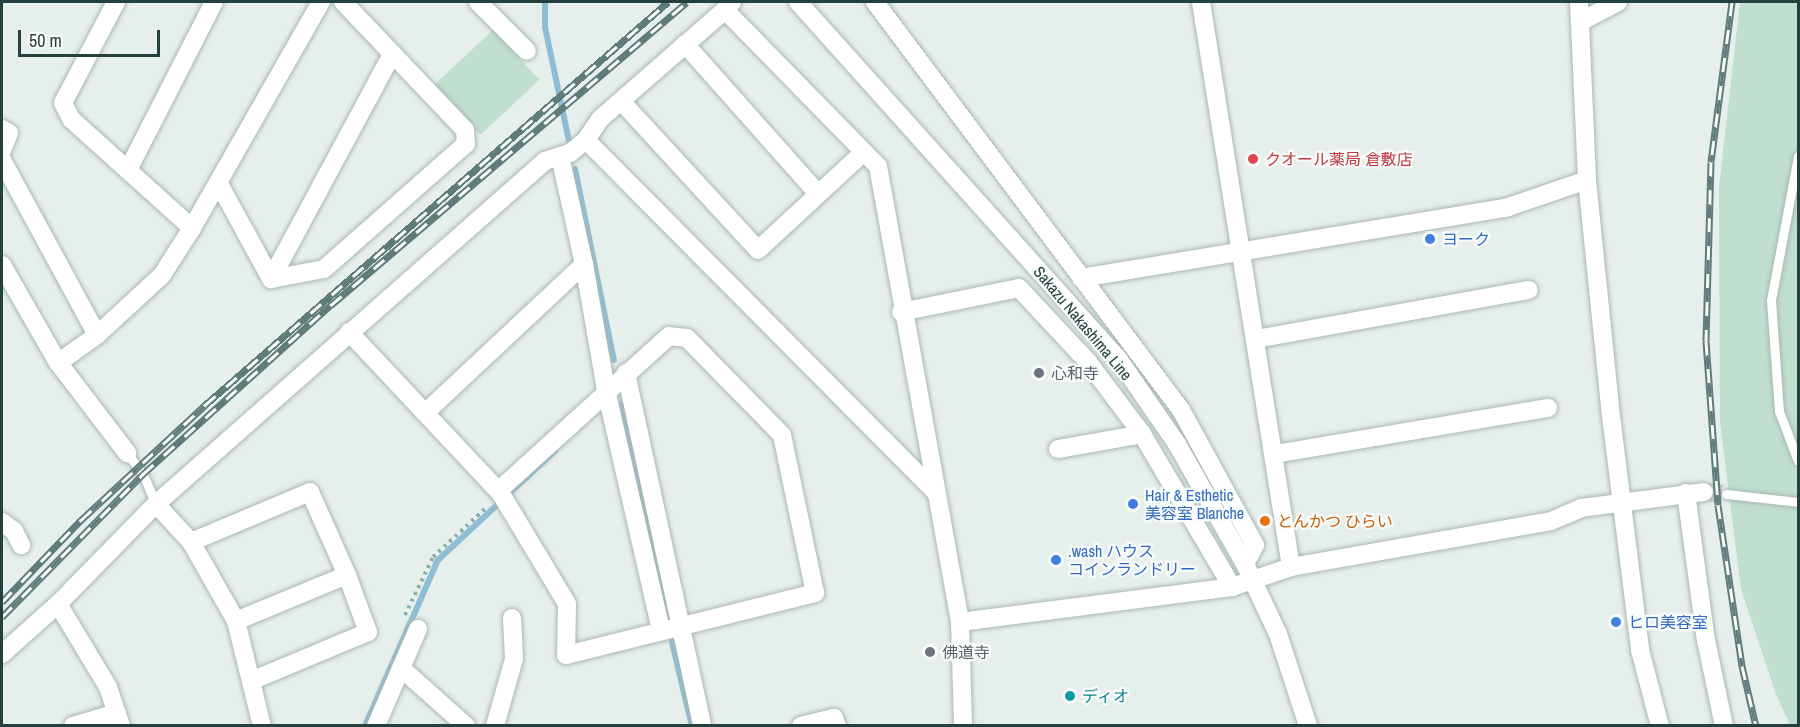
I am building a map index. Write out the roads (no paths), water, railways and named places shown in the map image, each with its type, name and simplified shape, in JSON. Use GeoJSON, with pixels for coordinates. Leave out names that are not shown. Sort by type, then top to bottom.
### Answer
{"type":"FeatureCollection","features":[{"type":"Feature","properties":{"kind":"street"},"geometry":{"type":"LineString","coordinates":[[116,2],[63,103],[71,119],[192,228]]}},
{"type":"Feature","properties":{"kind":"street"},"geometry":{"type":"LineString","coordinates":[[128,170],[214,2]]}},
{"type":"Feature","properties":{"kind":"street"},"geometry":{"type":"LineString","coordinates":[[58,363],[97,335],[162,275],[192,228],[321,2]]}},
{"type":"Feature","properties":{"kind":"street"},"geometry":{"type":"LineString","coordinates":[[272,279],[324,269],[466,144],[465,130],[343,2]]}},
{"type":"Feature","properties":{"kind":"street"},"geometry":{"type":"LineString","coordinates":[[478,2],[527,51]]}},
{"type":"Feature","properties":{"kind":"street","name":"Sakazu Nakashima Line"},"geometry":{"type":"LineString","coordinates":[[798,2],[1117,357],[1177,444],[1245,564],[1278,634],[1308,726]]}},
{"type":"Feature","properties":{"kind":"street"},"geometry":{"type":"LineString","coordinates":[[874,2],[1081,278],[1147,362],[1203,446],[1255,545],[1245,564]]}},
{"type":"Feature","properties":{"kind":"street"},"geometry":{"type":"LineString","coordinates":[[1201,2],[1275,454],[1291,567]]}},
{"type":"Feature","properties":{"kind":"street"},"geometry":{"type":"LineString","coordinates":[[1579,2],[1587,180],[1622,502],[1640,650],[1660,726]]}},
{"type":"Feature","properties":{"kind":"street"},"geometry":{"type":"LineString","coordinates":[[1580,22],[1618,2]]}},
{"type":"Feature","properties":{"kind":"street"},"geometry":{"type":"LineString","coordinates":[[2,654],[58,604],[156,504],[545,161],[560,156],[586,140],[600,119],[728,6],[878,166],[901,312],[960,622],[963,726]]}},
{"type":"Feature","properties":{"kind":"street"},"geometry":{"type":"LineString","coordinates":[[685,44],[818,194]]}},
{"type":"Feature","properties":{"kind":"street"},"geometry":{"type":"LineString","coordinates":[[272,279],[392,54]]}},
{"type":"Feature","properties":{"kind":"street"},"geometry":{"type":"LineString","coordinates":[[621,101],[758,250],[864,152]]}},
{"type":"Feature","properties":{"kind":"street"},"geometry":{"type":"LineString","coordinates":[[2,129],[9,133],[2,150]]}},
{"type":"Feature","properties":{"kind":"street"},"geometry":{"type":"LineString","coordinates":[[586,140],[935,491]]}},
{"type":"Feature","properties":{"kind":"street"},"geometry":{"type":"LineString","coordinates":[[560,156],[584,264],[606,390],[661,631]]}},
{"type":"Feature","properties":{"kind":"street"},"geometry":{"type":"LineString","coordinates":[[2,160],[97,335]]}},
{"type":"Feature","properties":{"kind":"street"},"geometry":{"type":"LineString","coordinates":[[1081,278],[1508,207],[1587,180]]}},
{"type":"Feature","properties":{"kind":"street"},"geometry":{"type":"LineString","coordinates":[[218,182],[272,279]]}},
{"type":"Feature","properties":{"kind":"street"},"geometry":{"type":"LineString","coordinates":[[425,413],[584,264]]}},
{"type":"Feature","properties":{"kind":"street"},"geometry":{"type":"LineString","coordinates":[[2,265],[58,363],[127,453]]}},
{"type":"Feature","properties":{"kind":"street"},"geometry":{"type":"LineString","coordinates":[[901,312],[1019,288],[1088,362],[1142,434],[1232,587]]}},
{"type":"Feature","properties":{"kind":"street"},"geometry":{"type":"LineString","coordinates":[[1256,339],[1529,290]]}},
{"type":"Feature","properties":{"kind":"street"},"geometry":{"type":"LineString","coordinates":[[349,332],[503,496],[567,604],[566,655],[815,593],[782,435],[687,338],[669,336],[606,390],[503,496]]}},
{"type":"Feature","properties":{"kind":"street"},"geometry":{"type":"LineString","coordinates":[[626,373],[702,726]]}},
{"type":"Feature","properties":{"kind":"street"},"geometry":{"type":"LineString","coordinates":[[1275,454],[1548,408]]}},
{"type":"Feature","properties":{"kind":"street"},"geometry":{"type":"LineString","coordinates":[[1058,449],[1142,434]]}},
{"type":"Feature","properties":{"kind":"street"},"geometry":{"type":"LineString","coordinates":[[191,542],[310,492],[347,575],[368,632],[251,681]]}},
{"type":"Feature","properties":{"kind":"street"},"geometry":{"type":"LineString","coordinates":[[960,622],[1232,587],[1291,567],[1551,521],[1581,508],[1695,493],[1706,640],[1724,726]]}},
{"type":"Feature","properties":{"kind":"street"},"geometry":{"type":"LineString","coordinates":[[156,504],[191,542],[236,621],[262,726]]}},
{"type":"Feature","properties":{"kind":"street"},"geometry":{"type":"LineString","coordinates":[[2,522],[14,531],[21,545]]}},
{"type":"Feature","properties":{"kind":"street"},"geometry":{"type":"LineString","coordinates":[[236,621],[347,575]]}},
{"type":"Feature","properties":{"kind":"street"},"geometry":{"type":"LineString","coordinates":[[58,604],[108,687],[119,719],[73,726]]}},
{"type":"Feature","properties":{"kind":"street"},"geometry":{"type":"LineString","coordinates":[[495,726],[514,659],[512,618]]}},
{"type":"Feature","properties":{"kind":"street"},"geometry":{"type":"LineString","coordinates":[[376,726],[401,668],[411,624]]}},
{"type":"Feature","properties":{"kind":"street"},"geometry":{"type":"LineString","coordinates":[[401,668],[466,726]]}},
{"type":"Feature","properties":{"kind":"street"},"geometry":{"type":"LineString","coordinates":[[801,726],[834,718],[837,726]]}},
{"type":"Feature","properties":{"kind":"lane"},"geometry":{"type":"LineString","coordinates":[[1798,156],[1771,300],[1779,411],[1798,461]]}},
{"type":"Feature","properties":{"kind":"lane"},"geometry":{"type":"LineString","coordinates":[[127,453],[143,474],[156,504]]}},
{"type":"Feature","properties":{"kind":"lane"},"geometry":{"type":"LineString","coordinates":[[1726,494],[1798,502]]}},
{"type":"Feature","properties":{"kind":"waterway"},"geometry":{"type":"LineString","coordinates":[[545,2],[545,27],[569,141]]}},
{"type":"Feature","properties":{"kind":"waterway"},"geometry":{"type":"LineString","coordinates":[[575,169],[614,360]]}},
{"type":"Feature","properties":{"kind":"waterway"},"geometry":{"type":"LineString","coordinates":[[622,404],[664,603]]}},
{"type":"Feature","properties":{"kind":"waterway"},"geometry":{"type":"LineString","coordinates":[[365,726],[438,560],[555,451]]}},
{"type":"Feature","properties":{"kind":"waterway"},"geometry":{"type":"LineString","coordinates":[[672,642],[692,726]]}},
{"type":"Feature","properties":{"kind":"tunnel"},"geometry":{"type":"LineString","coordinates":[[1704,492],[1726,494]]}},
{"type":"Feature","properties":{"kind":"railway"},"geometry":{"type":"LineString","coordinates":[[2,602],[81,520],[205,405],[668,2]]}},
{"type":"Feature","properties":{"kind":"railway"},"geometry":{"type":"LineString","coordinates":[[2,617],[143,474],[331,305],[687,2]]}},
{"type":"Feature","properties":{"kind":"railway"},"geometry":{"type":"LineString","coordinates":[[1732,2],[1711,162],[1706,341],[1718,505],[1742,666],[1756,726]]}},
{"type":"Feature","properties":{"kind":"place","name":"クオール薬局 倉敷店"},"geometry":{"type":"Point","coordinates":[1253,159]}},
{"type":"Feature","properties":{"kind":"place","name":"ヨーク"},"geometry":{"type":"Point","coordinates":[1430,239]}},
{"type":"Feature","properties":{"kind":"place","name":"心和寺"},"geometry":{"type":"Point","coordinates":[1039,373]}},
{"type":"Feature","properties":{"kind":"place","name":"Hair & Esthetic 美容室 Blanche"},"geometry":{"type":"Point","coordinates":[1133,504]}},
{"type":"Feature","properties":{"kind":"place","name":"とんかつ ひらい"},"geometry":{"type":"Point","coordinates":[1265,521]}},
{"type":"Feature","properties":{"kind":"place","name":".wash ハウス コインランドリー"},"geometry":{"type":"Point","coordinates":[1056,560]}},
{"type":"Feature","properties":{"kind":"place","name":"ヒロ美容室"},"geometry":{"type":"Point","coordinates":[1616,622]}},
{"type":"Feature","properties":{"kind":"place","name":"佛道寺"},"geometry":{"type":"Point","coordinates":[930,652]}},
{"type":"Feature","properties":{"kind":"place","name":"ディオ"},"geometry":{"type":"Point","coordinates":[1070,696]}}]}
